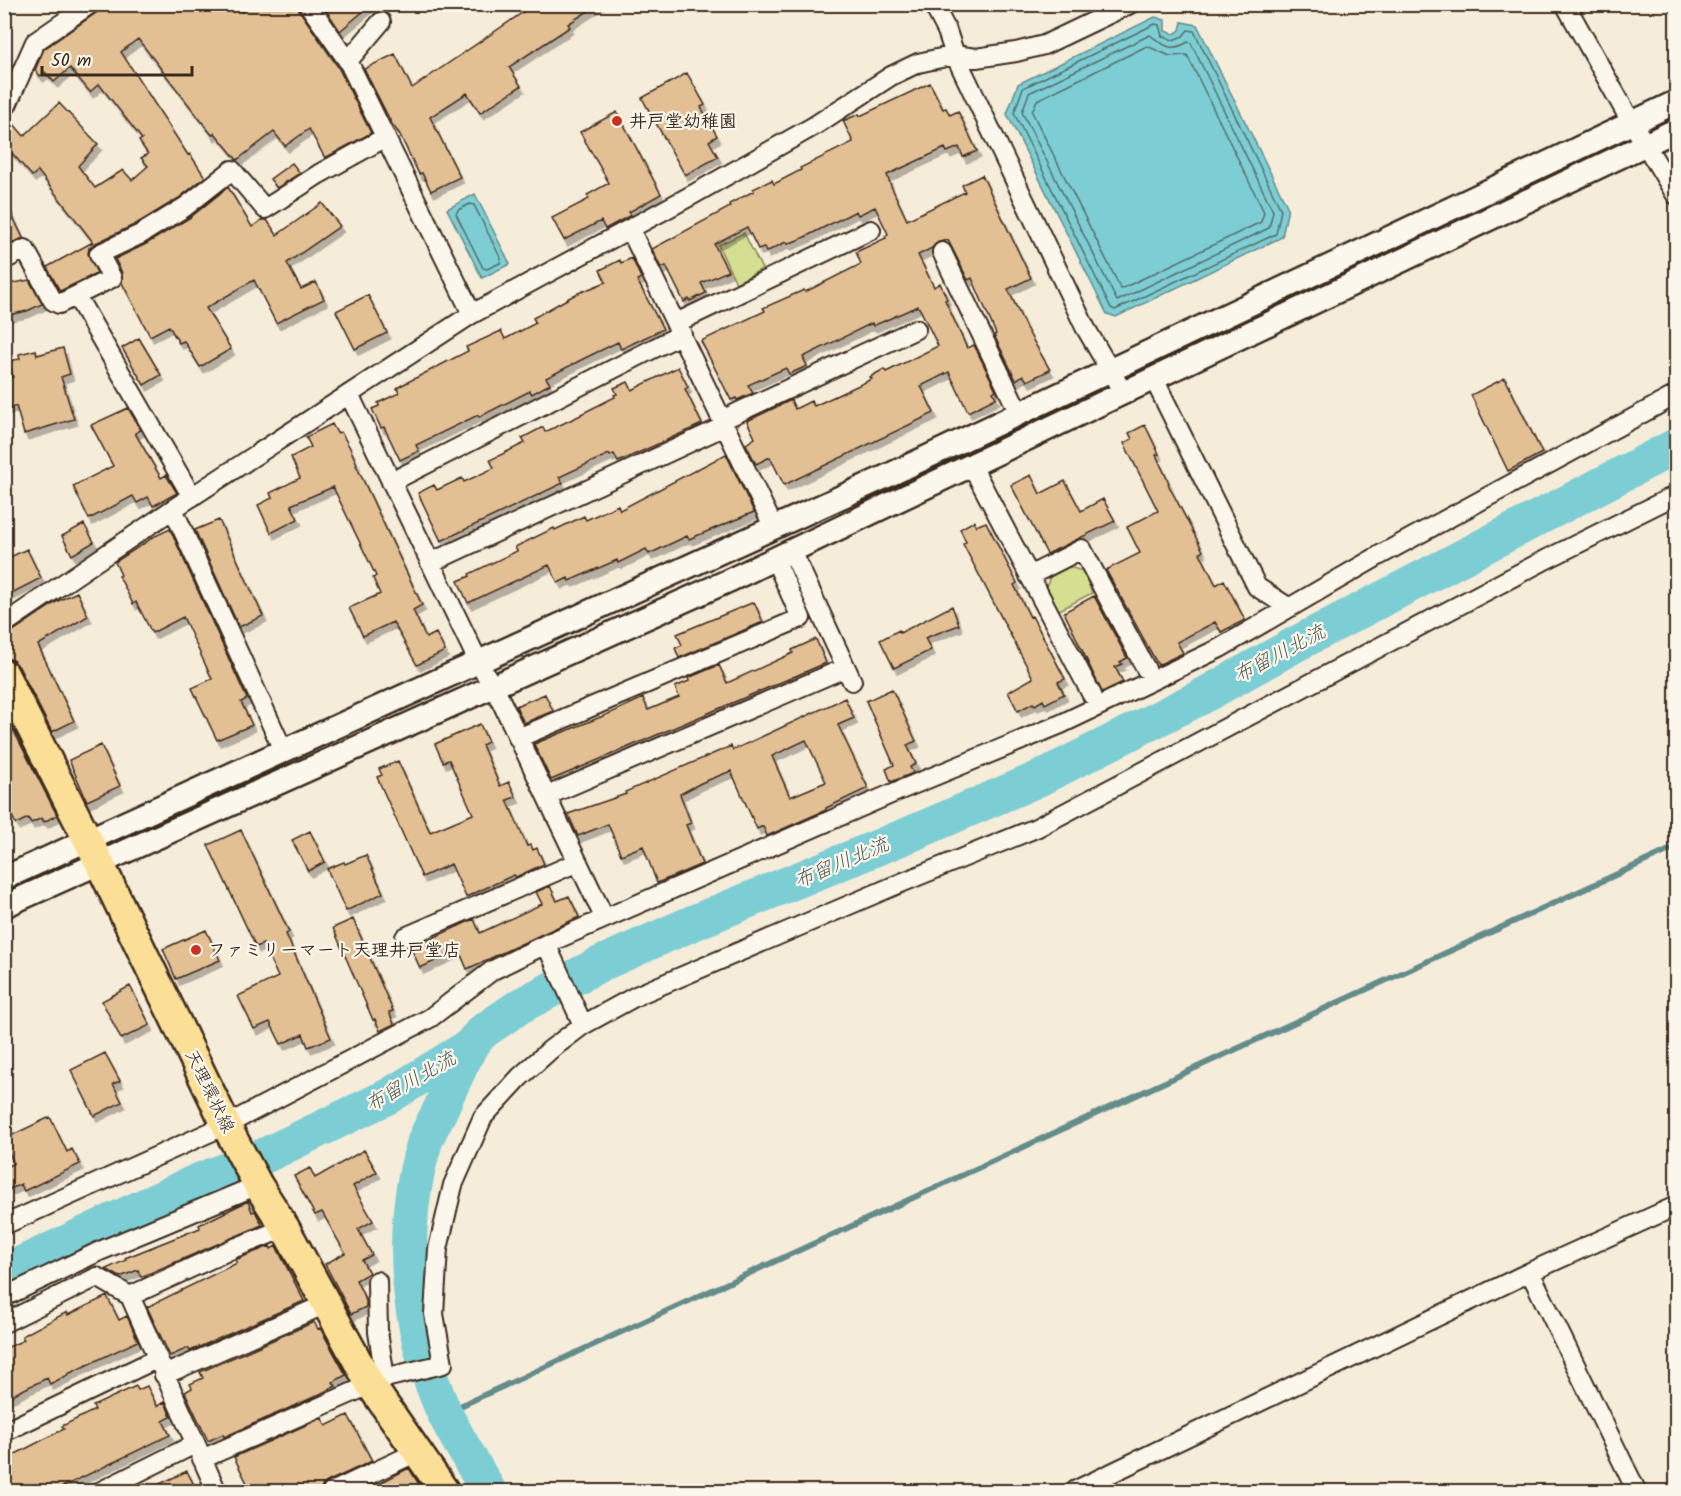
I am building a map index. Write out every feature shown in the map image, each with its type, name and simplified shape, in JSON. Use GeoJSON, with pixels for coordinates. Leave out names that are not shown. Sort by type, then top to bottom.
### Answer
{"type":"FeatureCollection","features":[{"type":"Feature","properties":{"kind":"main road","name":"天理環状線"},"geometry":{"type":"LineString","coordinates":[[4,674],[255,1181],[285,1228],[326,1304],[383,1379],[417,1452],[445,1491]]}},
{"type":"Feature","properties":{"kind":"street"},"geometry":{"type":"LineString","coordinates":[[4,107],[7,105],[35,42],[90,4]]}},
{"type":"Feature","properties":{"kind":"street"},"geometry":{"type":"LineString","coordinates":[[308,4],[348,61],[472,314]]}},
{"type":"Feature","properties":{"kind":"street"},"geometry":{"type":"LineString","coordinates":[[933,4],[955,55],[1085,327],[1124,394]]}},
{"type":"Feature","properties":{"kind":"street"},"geometry":{"type":"LineString","coordinates":[[4,624],[173,509],[472,314],[814,126],[891,76],[918,63],[955,55],[976,58],[1044,45],[1130,4]]}},
{"type":"Feature","properties":{"kind":"street"},"geometry":{"type":"LineString","coordinates":[[1566,4],[1632,122],[1677,195]]}},
{"type":"Feature","properties":{"kind":"street"},"geometry":{"type":"LineString","coordinates":[[348,61],[381,22]]}},
{"type":"Feature","properties":{"kind":"street"},"geometry":{"type":"LineString","coordinates":[[4,906],[93,851],[284,750],[774,528],[1677,102]]}},
{"type":"Feature","properties":{"kind":"street"},"geometry":{"type":"LineString","coordinates":[[4,878],[93,851],[493,686],[784,555],[1677,130]]}},
{"type":"Feature","properties":{"kind":"street"},"geometry":{"type":"LineString","coordinates":[[4,260],[25,249],[53,301],[59,304],[112,278],[99,254],[141,234],[185,207],[232,170],[265,209],[319,174],[386,137]]}},
{"type":"Feature","properties":{"kind":"street"},"geometry":{"type":"LineString","coordinates":[[630,229],[774,528]]}},
{"type":"Feature","properties":{"kind":"street"},"geometry":{"type":"LineString","coordinates":[[391,482],[679,328],[871,230]]}},
{"type":"Feature","properties":{"kind":"street"},"geometry":{"type":"LineString","coordinates":[[942,252],[1019,413]]}},
{"type":"Feature","properties":{"kind":"street"},"geometry":{"type":"LineString","coordinates":[[77,297],[192,497]]}},
{"type":"Feature","properties":{"kind":"street"},"geometry":{"type":"LineString","coordinates":[[430,563],[916,329]]}},
{"type":"Feature","properties":{"kind":"street"},"geometry":{"type":"LineString","coordinates":[[1154,379],[1257,587],[1288,607]]}},
{"type":"Feature","properties":{"kind":"street"},"geometry":{"type":"LineString","coordinates":[[349,394],[478,663],[493,686],[604,917]]}},
{"type":"Feature","properties":{"kind":"street"},"geometry":{"type":"LineString","coordinates":[[4,1225],[227,1128],[430,1018],[493,970],[604,917],[1061,724],[1220,648],[1288,607],[1516,480],[1677,395]]}},
{"type":"Feature","properties":{"kind":"street"},"geometry":{"type":"LineString","coordinates":[[972,466],[1092,695]]}},
{"type":"Feature","properties":{"kind":"street"},"geometry":{"type":"LineString","coordinates":[[99,1491],[383,1379],[444,1364],[434,1314],[438,1249],[453,1185],[483,1117],[520,1077],[581,1022],[638,995],[1036,828],[1543,561],[1677,495]]}},
{"type":"Feature","properties":{"kind":"street"},"geometry":{"type":"LineString","coordinates":[[173,509],[284,750]]}},
{"type":"Feature","properties":{"kind":"street"},"geometry":{"type":"LineString","coordinates":[[1029,576],[1082,549],[1146,669]]}},
{"type":"Feature","properties":{"kind":"street"},"geometry":{"type":"LineString","coordinates":[[556,792],[849,675],[784,555]]}},
{"type":"Feature","properties":{"kind":"street"},"geometry":{"type":"LineString","coordinates":[[518,738],[801,618],[784,555]]}},
{"type":"Feature","properties":{"kind":"street"},"geometry":{"type":"LineString","coordinates":[[405,937],[578,862]]}},
{"type":"Feature","properties":{"kind":"street"},"geometry":{"type":"LineString","coordinates":[[547,946],[581,1022]]}},
{"type":"Feature","properties":{"kind":"street"},"geometry":{"type":"LineString","coordinates":[[4,1297],[255,1181]]}},
{"type":"Feature","properties":{"kind":"street"},"geometry":{"type":"LineString","coordinates":[[1072,1491],[1530,1272],[1677,1206]]}},
{"type":"Feature","properties":{"kind":"street"},"geometry":{"type":"LineString","coordinates":[[130,1296],[232,1249],[285,1228]]}},
{"type":"Feature","properties":{"kind":"street"},"geometry":{"type":"LineString","coordinates":[[1530,1272],[1637,1491]]}},
{"type":"Feature","properties":{"kind":"street"},"geometry":{"type":"LineString","coordinates":[[4,1323],[97,1277],[130,1296],[217,1491]]}},
{"type":"Feature","properties":{"kind":"street"},"geometry":{"type":"LineString","coordinates":[[377,1281],[378,1332],[383,1379]]}},
{"type":"Feature","properties":{"kind":"street"},"geometry":{"type":"LineString","coordinates":[[4,1432],[161,1367],[326,1304]]}},
{"type":"Feature","properties":{"kind":"street"},"geometry":{"type":"LineString","coordinates":[[332,1491],[417,1452]]}},
{"type":"Feature","properties":{"kind":"green space"},"geometry":{"type":"Polygon","coordinates":[[[744,233],[762,269],[736,283],[718,245],[744,233]]]}},
{"type":"Feature","properties":{"kind":"green space"},"geometry":{"type":"Polygon","coordinates":[[[1069,567],[1083,571],[1092,593],[1056,612],[1045,591],[1050,577],[1069,567]]]}},
{"type":"Feature","properties":{"kind":"water"},"geometry":{"type":"Polygon","coordinates":[[[1155,17],[1165,20],[1165,31],[1174,34],[1180,30],[1182,22],[1197,25],[1288,208],[1282,237],[1116,317],[1107,314],[1007,114],[1018,84],[1155,17]]]}},
{"type":"Feature","properties":{"kind":"water"},"geometry":{"type":"Polygon","coordinates":[[[475,194],[510,264],[482,278],[447,209],[475,194]]]}},
{"type":"Feature","properties":{"kind":"building"},"geometry":{"type":"Polygon","coordinates":[[[101,4],[236,4],[242,12],[250,4],[297,4],[338,67],[371,133],[325,158],[309,129],[285,146],[274,132],[237,160],[215,133],[212,135],[138,39],[121,52],[188,155],[190,154],[205,177],[179,198],[136,224],[94,244],[89,248],[88,254],[97,273],[60,291],[47,267],[93,242],[38,171],[32,176],[4,144],[4,118],[8,117],[24,136],[59,103],[98,144],[78,166],[95,188],[123,170],[132,180],[148,166],[141,158],[148,154],[139,141],[142,139],[99,84],[90,92],[70,68],[54,82],[45,72],[40,76],[35,70],[44,49],[96,13],[101,4]]]}},
{"type":"Feature","properties":{"kind":"building"},"geometry":{"type":"Polygon","coordinates":[[[322,4],[372,4],[340,31],[322,4]]]}},
{"type":"Feature","properties":{"kind":"building"},"geometry":{"type":"Polygon","coordinates":[[[535,4],[599,4],[568,24],[570,27],[509,67],[521,86],[480,113],[467,93],[430,117],[460,177],[431,191],[422,173],[419,174],[364,69],[395,54],[412,88],[535,4]]]}},
{"type":"Feature","properties":{"kind":"building"},"geometry":{"type":"Polygon","coordinates":[[[687,73],[705,105],[701,107],[717,136],[709,141],[718,157],[685,175],[642,98],[687,73]]]}},
{"type":"Feature","properties":{"kind":"building"},"geometry":{"type":"Polygon","coordinates":[[[930,83],[943,109],[946,108],[950,115],[958,111],[977,151],[963,157],[959,147],[947,152],[945,148],[887,175],[891,186],[907,220],[965,192],[962,185],[982,175],[1031,278],[1008,289],[1026,328],[1050,370],[1027,381],[1023,375],[1016,380],[994,335],[996,334],[972,278],[968,280],[948,240],[938,242],[918,255],[934,287],[940,283],[947,299],[945,300],[967,348],[974,345],[996,390],[993,392],[996,398],[968,412],[949,372],[921,386],[934,413],[784,485],[770,457],[756,464],[746,444],[755,438],[747,421],[791,400],[795,409],[811,401],[814,406],[872,379],[870,377],[884,369],[886,372],[938,346],[921,311],[918,306],[873,326],[872,323],[803,357],[807,366],[789,374],[786,368],[748,385],[753,393],[737,400],[736,398],[731,400],[701,341],[765,311],[763,308],[804,290],[805,292],[861,264],[856,252],[886,238],[888,234],[875,207],[858,215],[856,211],[805,237],[788,244],[786,242],[766,252],[764,247],[758,249],[747,227],[714,244],[728,271],[701,283],[706,293],[690,301],[689,299],[684,302],[666,266],[661,268],[652,249],[730,207],[729,204],[754,191],[753,189],[772,180],[774,184],[801,170],[800,168],[853,142],[843,121],[859,114],[860,116],[930,83]]]}},
{"type":"Feature","properties":{"kind":"building"},"geometry":{"type":"Polygon","coordinates":[[[617,112],[661,194],[629,212],[631,215],[605,229],[601,221],[564,240],[552,218],[589,199],[587,195],[609,183],[580,132],[617,112]]]}},
{"type":"Feature","properties":{"kind":"building"},"geometry":{"type":"Polygon","coordinates":[[[292,163],[300,173],[277,188],[270,179],[292,163]]]}},
{"type":"Feature","properties":{"kind":"building"},"geometry":{"type":"Polygon","coordinates":[[[228,187],[252,227],[262,220],[267,220],[277,235],[322,203],[340,226],[287,263],[301,289],[316,282],[324,299],[276,323],[254,280],[206,308],[231,349],[200,367],[184,341],[179,343],[169,326],[150,336],[122,283],[122,273],[115,259],[146,244],[191,217],[228,187]]]}},
{"type":"Feature","properties":{"kind":"building"},"geometry":{"type":"Polygon","coordinates":[[[4,198],[23,238],[4,247],[4,198]]]}},
{"type":"Feature","properties":{"kind":"building"},"geometry":{"type":"Polygon","coordinates":[[[632,258],[641,278],[637,280],[663,329],[621,349],[618,342],[587,357],[546,378],[550,384],[532,394],[530,391],[416,445],[419,451],[400,460],[384,427],[381,428],[372,409],[379,406],[378,403],[399,393],[397,388],[402,385],[468,351],[466,347],[501,331],[505,339],[536,323],[533,318],[576,294],[606,282],[600,270],[620,260],[621,263],[632,258]]]}},
{"type":"Feature","properties":{"kind":"building"},"geometry":{"type":"Polygon","coordinates":[[[29,280],[42,304],[27,311],[4,316],[4,285],[29,280]]]}},
{"type":"Feature","properties":{"kind":"building"},"geometry":{"type":"Polygon","coordinates":[[[368,295],[387,333],[355,349],[336,311],[368,295]]]}},
{"type":"Feature","properties":{"kind":"building"},"geometry":{"type":"Polygon","coordinates":[[[139,338],[161,375],[144,385],[122,348],[139,338]]]}},
{"type":"Feature","properties":{"kind":"building"},"geometry":{"type":"Polygon","coordinates":[[[63,348],[70,374],[61,377],[74,419],[24,434],[16,406],[4,409],[4,380],[13,377],[9,361],[20,359],[19,354],[36,350],[37,355],[63,348]]]}},
{"type":"Feature","properties":{"kind":"building"},"geometry":{"type":"Polygon","coordinates":[[[678,367],[688,387],[685,389],[702,424],[618,462],[614,454],[610,456],[609,454],[559,477],[563,483],[441,541],[418,493],[434,485],[437,490],[462,478],[464,482],[494,468],[490,460],[525,443],[522,438],[543,427],[545,432],[615,397],[614,395],[617,394],[614,388],[628,382],[632,390],[678,367]]]}},
{"type":"Feature","properties":{"kind":"building"},"geometry":{"type":"Polygon","coordinates":[[[1505,378],[1542,453],[1508,471],[1471,395],[1505,378]]]}},
{"type":"Feature","properties":{"kind":"building"},"geometry":{"type":"Polygon","coordinates":[[[128,408],[141,430],[135,433],[161,478],[166,475],[177,493],[153,506],[148,497],[137,503],[133,496],[89,519],[73,486],[113,466],[91,425],[128,408]]]}},
{"type":"Feature","properties":{"kind":"building"},"geometry":{"type":"Polygon","coordinates":[[[332,424],[337,433],[341,432],[350,448],[422,605],[413,610],[426,638],[436,633],[445,651],[417,665],[393,622],[363,636],[349,608],[380,594],[373,578],[376,576],[333,487],[291,505],[298,519],[271,533],[258,505],[272,498],[270,493],[300,478],[291,457],[311,447],[306,437],[332,424]]]}},
{"type":"Feature","properties":{"kind":"building"},"geometry":{"type":"Polygon","coordinates":[[[1145,425],[1159,454],[1156,455],[1168,484],[1203,551],[1200,553],[1216,585],[1224,580],[1245,620],[1221,632],[1215,622],[1177,642],[1183,653],[1158,665],[1106,570],[1140,553],[1127,527],[1158,511],[1124,443],[1132,439],[1129,433],[1145,425]]]}},
{"type":"Feature","properties":{"kind":"building"},"geometry":{"type":"Polygon","coordinates":[[[726,454],[754,512],[689,539],[687,536],[649,554],[646,549],[618,563],[617,560],[569,581],[568,578],[558,583],[549,565],[468,603],[458,581],[517,551],[515,547],[584,516],[586,520],[618,505],[620,510],[726,454]]]}},
{"type":"Feature","properties":{"kind":"building"},"geometry":{"type":"Polygon","coordinates":[[[1031,475],[1040,494],[1065,481],[1081,511],[1103,499],[1115,521],[1047,554],[1011,485],[1031,475]]]}},
{"type":"Feature","properties":{"kind":"building"},"geometry":{"type":"Polygon","coordinates":[[[219,520],[263,616],[239,627],[195,530],[219,520]]]}},
{"type":"Feature","properties":{"kind":"building"},"geometry":{"type":"Polygon","coordinates":[[[974,521],[976,526],[986,522],[1017,583],[1014,585],[1030,617],[1032,616],[1065,679],[1058,682],[1064,694],[1045,704],[1043,700],[1018,711],[1008,692],[1033,678],[963,544],[966,542],[960,529],[974,521]]]}},
{"type":"Feature","properties":{"kind":"building"},"geometry":{"type":"Polygon","coordinates":[[[84,524],[94,542],[72,555],[62,536],[84,524]]]}},
{"type":"Feature","properties":{"kind":"building"},"geometry":{"type":"Polygon","coordinates":[[[170,529],[247,699],[241,702],[252,725],[217,740],[192,688],[212,679],[183,617],[152,633],[136,602],[133,604],[119,576],[121,575],[115,562],[151,538],[170,529]]]}},
{"type":"Feature","properties":{"kind":"building"},"geometry":{"type":"Polygon","coordinates":[[[27,549],[41,578],[4,597],[4,560],[27,549]]]}},
{"type":"Feature","properties":{"kind":"building"},"geometry":{"type":"Polygon","coordinates":[[[77,592],[88,616],[38,645],[74,721],[52,732],[19,667],[13,660],[4,658],[4,635],[58,601],[77,592]]]}},
{"type":"Feature","properties":{"kind":"building"},"geometry":{"type":"Polygon","coordinates":[[[1094,596],[1127,658],[1115,667],[1123,682],[1102,692],[1064,612],[1094,596]]]}},
{"type":"Feature","properties":{"kind":"building"},"geometry":{"type":"Polygon","coordinates":[[[754,602],[763,622],[679,658],[675,648],[682,645],[677,634],[754,602]]]}},
{"type":"Feature","properties":{"kind":"building"},"geometry":{"type":"Polygon","coordinates":[[[952,606],[959,625],[925,638],[931,650],[894,668],[880,640],[899,630],[900,633],[952,606]]]}},
{"type":"Feature","properties":{"kind":"building"},"geometry":{"type":"Polygon","coordinates":[[[816,639],[826,663],[551,780],[534,744],[643,698],[648,710],[679,697],[675,687],[689,681],[688,678],[719,665],[727,683],[793,653],[792,650],[816,639]]]}},
{"type":"Feature","properties":{"kind":"building"},"geometry":{"type":"Polygon","coordinates":[[[892,689],[916,741],[907,745],[916,764],[910,767],[913,773],[891,782],[886,769],[894,765],[866,701],[892,689]]]}},
{"type":"Feature","properties":{"kind":"building"},"geometry":{"type":"Polygon","coordinates":[[[545,694],[553,711],[524,723],[516,706],[545,694]]]}},
{"type":"Feature","properties":{"kind":"building"},"geometry":{"type":"Polygon","coordinates":[[[845,698],[854,718],[838,725],[868,788],[826,810],[767,836],[763,826],[757,829],[731,771],[701,783],[680,794],[691,823],[686,825],[702,864],[657,883],[643,846],[621,855],[608,824],[578,836],[568,814],[626,794],[625,792],[731,746],[733,750],[845,698]],[[806,740],[772,756],[790,797],[826,782],[806,740]]]}},
{"type":"Feature","properties":{"kind":"building"},"geometry":{"type":"Polygon","coordinates":[[[4,712],[57,815],[44,822],[42,818],[31,823],[28,818],[16,824],[4,801],[4,712]]]}},
{"type":"Feature","properties":{"kind":"building"},"geometry":{"type":"Polygon","coordinates":[[[480,724],[488,742],[482,745],[500,786],[509,782],[516,797],[507,800],[527,846],[531,845],[533,850],[537,848],[544,864],[466,897],[451,864],[422,877],[377,777],[382,775],[379,769],[398,761],[430,832],[473,814],[449,760],[443,762],[435,744],[480,724]]]}},
{"type":"Feature","properties":{"kind":"building"},"geometry":{"type":"Polygon","coordinates":[[[101,745],[120,786],[87,801],[69,760],[101,745]]]}},
{"type":"Feature","properties":{"kind":"building"},"geometry":{"type":"Polygon","coordinates":[[[241,830],[289,932],[286,934],[331,1038],[308,1047],[303,1034],[281,1044],[270,1022],[254,1029],[238,996],[278,977],[263,944],[256,947],[208,845],[241,830]]]}},
{"type":"Feature","properties":{"kind":"building"},"geometry":{"type":"Polygon","coordinates":[[[310,831],[325,862],[308,871],[292,840],[310,831]]]}},
{"type":"Feature","properties":{"kind":"building"},"geometry":{"type":"Polygon","coordinates":[[[366,855],[383,893],[346,911],[327,869],[366,855]]]}},
{"type":"Feature","properties":{"kind":"building"},"geometry":{"type":"Polygon","coordinates":[[[550,886],[557,901],[569,896],[579,917],[467,969],[459,950],[420,968],[411,948],[474,919],[480,933],[542,904],[536,892],[550,886]]]}},
{"type":"Feature","properties":{"kind":"building"},"geometry":{"type":"Polygon","coordinates":[[[353,919],[393,1011],[389,1012],[394,1024],[380,1031],[375,1019],[373,1020],[333,928],[353,919]]]}},
{"type":"Feature","properties":{"kind":"building"},"geometry":{"type":"Polygon","coordinates":[[[206,930],[220,960],[176,979],[163,949],[206,930]]]}},
{"type":"Feature","properties":{"kind":"building"},"geometry":{"type":"Polygon","coordinates":[[[130,986],[150,1025],[121,1039],[102,1001],[130,986]]]}},
{"type":"Feature","properties":{"kind":"building"},"geometry":{"type":"Polygon","coordinates":[[[105,1053],[120,1081],[113,1084],[122,1102],[94,1116],[71,1070],[105,1053]]]}},
{"type":"Feature","properties":{"kind":"building"},"geometry":{"type":"Polygon","coordinates":[[[50,1117],[67,1152],[72,1149],[80,1164],[24,1191],[21,1184],[10,1189],[4,1177],[4,1168],[14,1163],[4,1144],[4,1139],[50,1117]]]}},
{"type":"Feature","properties":{"kind":"building"},"geometry":{"type":"Polygon","coordinates":[[[364,1150],[377,1172],[353,1186],[373,1221],[358,1229],[372,1255],[362,1260],[369,1273],[356,1280],[366,1301],[366,1307],[351,1314],[325,1264],[345,1253],[322,1212],[315,1215],[294,1176],[310,1168],[315,1178],[364,1150]]]}},
{"type":"Feature","properties":{"kind":"building"},"geometry":{"type":"Polygon","coordinates":[[[248,1201],[252,1212],[255,1211],[262,1225],[141,1277],[138,1270],[120,1277],[106,1269],[126,1260],[125,1258],[200,1228],[199,1225],[248,1201]]]}},
{"type":"Feature","properties":{"kind":"building"},"geometry":{"type":"Polygon","coordinates":[[[270,1246],[271,1249],[276,1246],[304,1301],[190,1351],[188,1348],[170,1356],[147,1307],[237,1263],[235,1260],[270,1246]]]}},
{"type":"Feature","properties":{"kind":"building"},"geometry":{"type":"Polygon","coordinates":[[[107,1296],[119,1320],[127,1316],[138,1341],[50,1384],[47,1378],[4,1399],[4,1349],[24,1340],[22,1336],[67,1312],[68,1315],[107,1296]]]}},
{"type":"Feature","properties":{"kind":"building"},"geometry":{"type":"Polygon","coordinates":[[[314,1322],[318,1329],[320,1328],[346,1375],[333,1382],[336,1386],[314,1397],[224,1437],[223,1434],[208,1441],[185,1392],[192,1388],[190,1384],[203,1378],[200,1372],[314,1322]]]}},
{"type":"Feature","properties":{"kind":"building"},"geometry":{"type":"Polygon","coordinates":[[[136,1386],[138,1390],[147,1386],[157,1406],[165,1402],[171,1417],[163,1421],[170,1435],[54,1491],[14,1491],[4,1471],[4,1460],[64,1429],[62,1426],[95,1410],[93,1406],[136,1386]]]}},
{"type":"Feature","properties":{"kind":"building"},"geometry":{"type":"Polygon","coordinates":[[[348,1415],[372,1461],[327,1482],[322,1486],[321,1491],[251,1491],[234,1457],[322,1418],[326,1426],[348,1415]]]}},
{"type":"Feature","properties":{"kind":"building"},"geometry":{"type":"Polygon","coordinates":[[[409,1468],[423,1491],[359,1491],[382,1482],[409,1468]]]}},
{"type":"Feature","properties":{"kind":"building"},"geometry":{"type":"Polygon","coordinates":[[[187,1471],[197,1491],[145,1491],[187,1471]]]}},
{"type":"Feature","properties":{"kind":"waterway","name":"布留川北流"},"geometry":{"type":"LineString","coordinates":[[4,1272],[196,1182],[266,1155],[389,1096],[470,1046],[482,1032],[520,1006],[598,965],[695,922],[1038,779],[1201,697],[1296,644],[1676,446]]}},
{"type":"Feature","properties":{"kind":"waterway"},"geometry":{"type":"LineString","coordinates":[[445,1413],[1676,847]]}},
{"type":"Feature","properties":{"kind":"waterway"},"geometry":{"type":"LineString","coordinates":[[470,1046],[425,1141],[411,1209],[410,1278],[414,1313],[431,1380],[449,1422],[489,1492]]}},
{"type":"Feature","properties":{"kind":"place","name":"井戸堂幼稚園"},"geometry":{"type":"Point","coordinates":[617,121]}},
{"type":"Feature","properties":{"kind":"place","name":"ファミリーマート天理井戸堂店"},"geometry":{"type":"Point","coordinates":[196,950]}}]}
